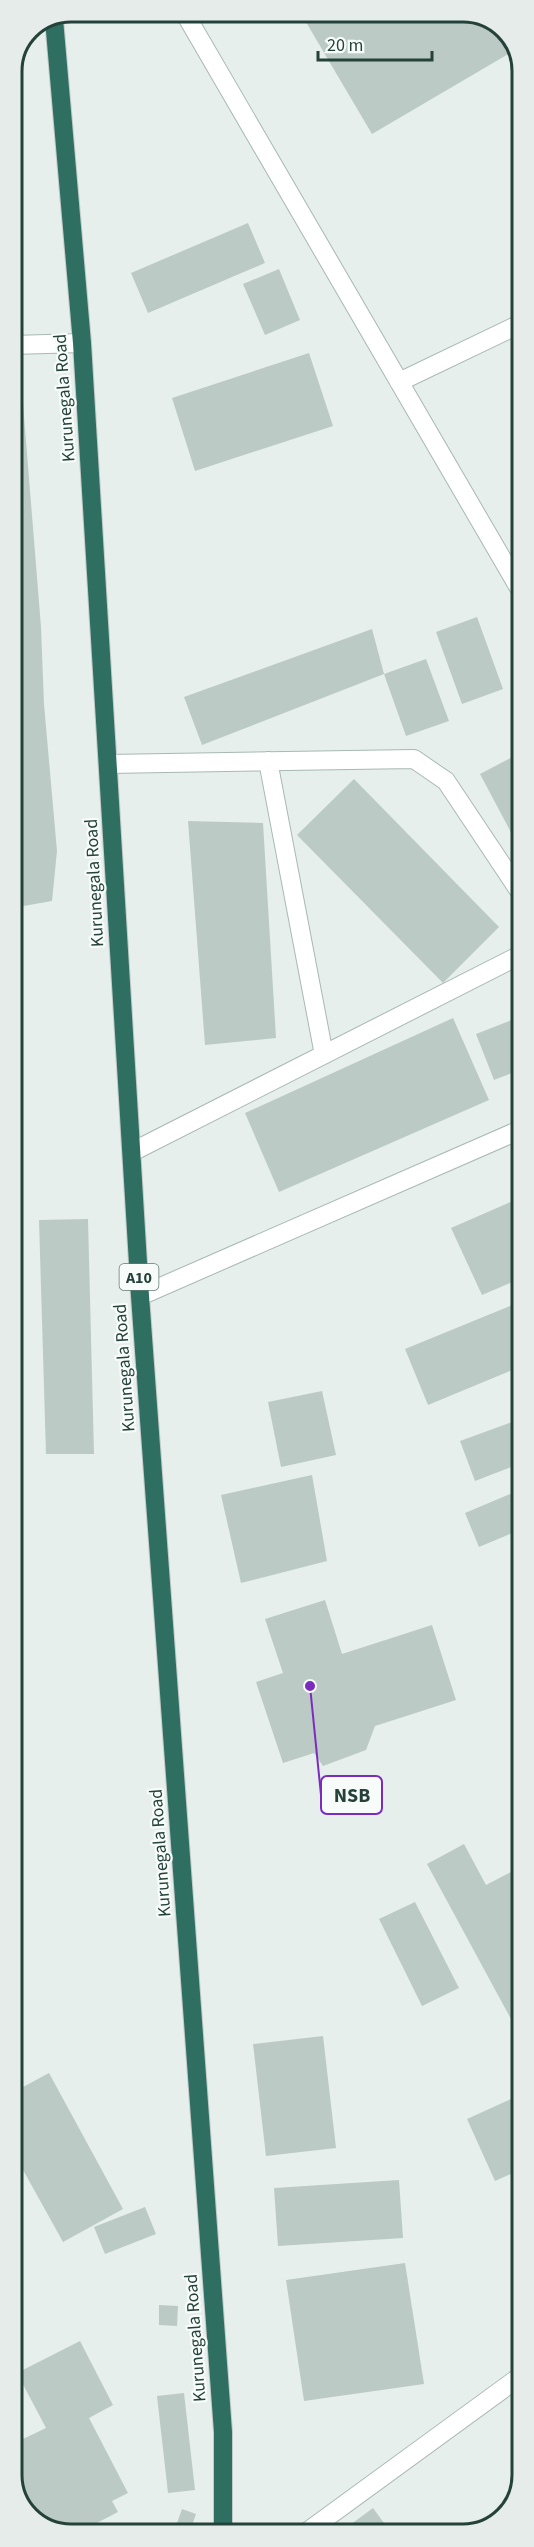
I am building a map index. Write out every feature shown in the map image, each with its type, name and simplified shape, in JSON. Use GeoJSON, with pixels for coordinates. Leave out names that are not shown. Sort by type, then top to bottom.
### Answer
{"type":"FeatureCollection","features":[{"type":"Feature","properties":{"kind":"highway","name":"Kurunegala Road"},"geometry":{"type":"LineString","coordinates":[[55,25],[82,342],[140,1296],[223,2432],[223,2524]]}},
{"type":"Feature","properties":{"kind":"street"},"geometry":{"type":"LineString","coordinates":[[190,22],[511,574]]}},
{"type":"Feature","properties":{"kind":"street"},"geometry":{"type":"LineString","coordinates":[[399,382],[511,328]]}},
{"type":"Feature","properties":{"kind":"street"},"geometry":{"type":"LineString","coordinates":[[22,345],[82,342]]}},
{"type":"Feature","properties":{"kind":"street"},"geometry":{"type":"LineString","coordinates":[[108,764],[414,759],[446,781],[511,879]]}},
{"type":"Feature","properties":{"kind":"street"},"geometry":{"type":"LineString","coordinates":[[268,761],[324,1055]]}},
{"type":"Feature","properties":{"kind":"street"},"geometry":{"type":"LineString","coordinates":[[132,1152],[511,959]]}},
{"type":"Feature","properties":{"kind":"street"},"geometry":{"type":"LineString","coordinates":[[140,1296],[511,1134]]}},
{"type":"Feature","properties":{"kind":"street"},"geometry":{"type":"LineString","coordinates":[[319,2524],[512,2383]]}},
{"type":"Feature","properties":{"kind":"building"},"geometry":{"type":"Polygon","coordinates":[[[306,23],[466,23],[481,26],[501,42],[508,54],[372,134],[306,23]]]}},
{"type":"Feature","properties":{"kind":"building"},"geometry":{"type":"Polygon","coordinates":[[[248,223],[265,263],[148,313],[131,273],[248,223]]]}},
{"type":"Feature","properties":{"kind":"building"},"geometry":{"type":"Polygon","coordinates":[[[279,269],[300,320],[265,335],[243,284],[279,269]]]}},
{"type":"Feature","properties":{"kind":"building"},"geometry":{"type":"Polygon","coordinates":[[[309,353],[333,426],[195,471],[172,398],[309,353]]]}},
{"type":"Feature","properties":{"kind":"building"},"geometry":{"type":"Polygon","coordinates":[[[22,393],[41,627],[44,704],[57,851],[52,901],[22,906],[22,393]]]}},
{"type":"Feature","properties":{"kind":"building"},"geometry":{"type":"Polygon","coordinates":[[[477,617],[503,689],[462,704],[436,632],[477,617]]]}},
{"type":"Feature","properties":{"kind":"building"},"geometry":{"type":"Polygon","coordinates":[[[372,629],[384,674],[202,745],[184,697],[372,629]]]}},
{"type":"Feature","properties":{"kind":"building"},"geometry":{"type":"Polygon","coordinates":[[[426,659],[449,721],[406,736],[384,674],[426,659]]]}},
{"type":"Feature","properties":{"kind":"building"},"geometry":{"type":"Polygon","coordinates":[[[511,758],[511,833],[480,774],[511,758]]]}},
{"type":"Feature","properties":{"kind":"building"},"geometry":{"type":"Polygon","coordinates":[[[354,779],[499,927],[443,983],[297,835],[354,779]]]}},
{"type":"Feature","properties":{"kind":"building"},"geometry":{"type":"Polygon","coordinates":[[[188,821],[263,823],[276,1038],[205,1045],[188,821]]]}},
{"type":"Feature","properties":{"kind":"building"},"geometry":{"type":"Polygon","coordinates":[[[453,1018],[489,1100],[279,1192],[245,1113],[453,1018]]]}},
{"type":"Feature","properties":{"kind":"building"},"geometry":{"type":"Polygon","coordinates":[[[511,1020],[511,1073],[494,1080],[476,1034],[511,1020]]]}},
{"type":"Feature","properties":{"kind":"building"},"geometry":{"type":"Polygon","coordinates":[[[511,1202],[512,1282],[482,1295],[451,1228],[511,1202]]]}},
{"type":"Feature","properties":{"kind":"building"},"geometry":{"type":"Polygon","coordinates":[[[88,1219],[94,1454],[46,1454],[39,1220],[88,1219]]]}},
{"type":"Feature","properties":{"kind":"building"},"geometry":{"type":"Polygon","coordinates":[[[512,1305],[512,1370],[428,1405],[405,1349],[512,1305]]]}},
{"type":"Feature","properties":{"kind":"building"},"geometry":{"type":"Polygon","coordinates":[[[322,1391],[336,1455],[281,1467],[268,1402],[322,1391]]]}},
{"type":"Feature","properties":{"kind":"building"},"geometry":{"type":"Polygon","coordinates":[[[512,1422],[512,1467],[475,1481],[460,1441],[512,1422]]]}},
{"type":"Feature","properties":{"kind":"building"},"geometry":{"type":"Polygon","coordinates":[[[312,1475],[327,1561],[241,1583],[221,1495],[312,1475]]]}},
{"type":"Feature","properties":{"kind":"building"},"geometry":{"type":"Polygon","coordinates":[[[512,1493],[512,1533],[479,1547],[465,1513],[512,1493]]]}},
{"type":"Feature","properties":{"kind":"building"},"geometry":{"type":"Polygon","coordinates":[[[325,1600],[342,1654],[432,1625],[456,1700],[375,1726],[366,1750],[323,1766],[314,1753],[283,1763],[256,1682],[283,1673],[265,1619],[325,1600]]]}},
{"type":"Feature","properties":{"kind":"building"},"geometry":{"type":"Polygon","coordinates":[[[464,1844],[486,1885],[512,1872],[512,2021],[427,1864],[464,1844]]]}},
{"type":"Feature","properties":{"kind":"building"},"geometry":{"type":"Polygon","coordinates":[[[415,1902],[459,1988],[422,2006],[379,1919],[415,1902]]]}},
{"type":"Feature","properties":{"kind":"building"},"geometry":{"type":"Polygon","coordinates":[[[323,2036],[336,2148],[266,2156],[253,2044],[323,2036]]]}},
{"type":"Feature","properties":{"kind":"building"},"geometry":{"type":"Polygon","coordinates":[[[49,2073],[123,2209],[63,2242],[23,2170],[23,2087],[49,2073]]]}},
{"type":"Feature","properties":{"kind":"building"},"geometry":{"type":"Polygon","coordinates":[[[512,2099],[512,2174],[495,2181],[467,2119],[512,2099]]]}},
{"type":"Feature","properties":{"kind":"building"},"geometry":{"type":"Polygon","coordinates":[[[399,2180],[403,2238],[278,2246],[274,2188],[399,2180]]]}},
{"type":"Feature","properties":{"kind":"building"},"geometry":{"type":"Polygon","coordinates":[[[145,2207],[156,2234],[105,2254],[94,2227],[145,2207]]]}},
{"type":"Feature","properties":{"kind":"building"},"geometry":{"type":"Polygon","coordinates":[[[405,2263],[424,2384],[304,2401],[286,2280],[405,2263]]]}},
{"type":"Feature","properties":{"kind":"building"},"geometry":{"type":"Polygon","coordinates":[[[159,2305],[178,2306],[177,2326],[159,2325],[159,2305]]]}},
{"type":"Feature","properties":{"kind":"building"},"geometry":{"type":"Polygon","coordinates":[[[80,2341],[113,2405],[89,2418],[128,2493],[112,2501],[118,2512],[95,2524],[68,2524],[47,2518],[33,2505],[23,2482],[23,2439],[46,2428],[23,2384],[23,2370],[80,2341]]]}},
{"type":"Feature","properties":{"kind":"building"},"geometry":{"type":"Polygon","coordinates":[[[184,2393],[195,2490],[168,2493],[157,2396],[184,2393]]]}},
{"type":"Feature","properties":{"kind":"building"},"geometry":{"type":"Polygon","coordinates":[[[373,2508],[385,2524],[351,2524],[373,2508]]]}},
{"type":"Feature","properties":{"kind":"building"},"geometry":{"type":"Polygon","coordinates":[[[182,2509],[196,2514],[192,2524],[177,2524],[182,2509]]]}},
{"type":"Feature","properties":{"kind":"place","name":"NSB"},"geometry":{"type":"Point","coordinates":[310,1686]}}]}
